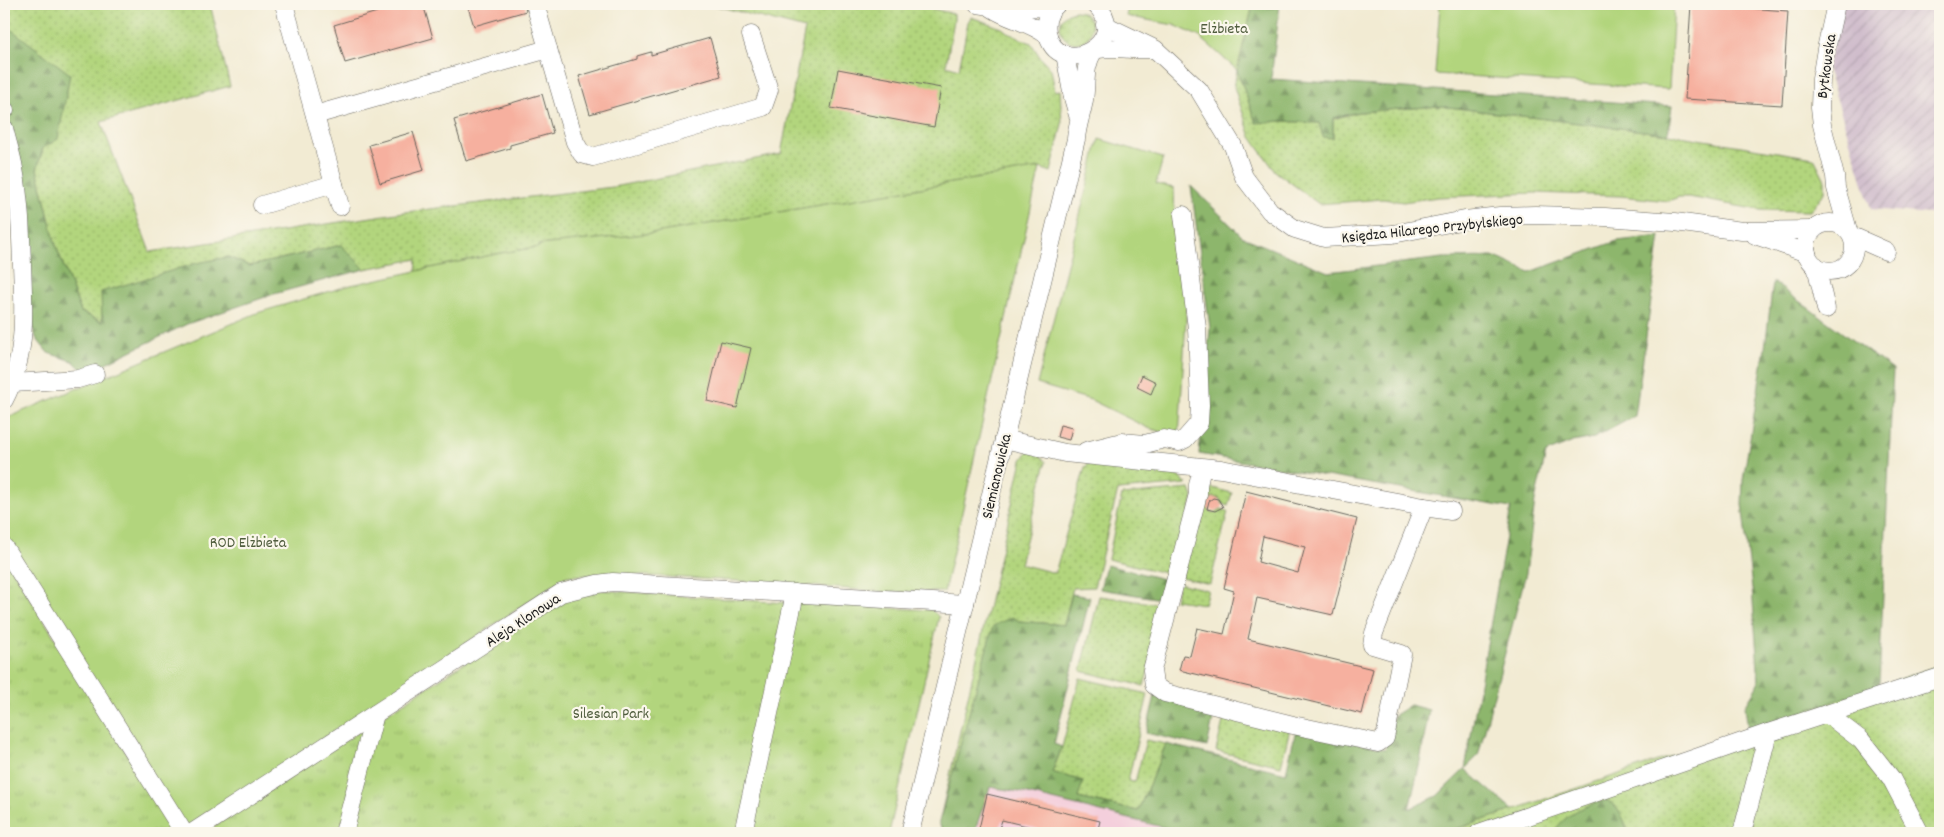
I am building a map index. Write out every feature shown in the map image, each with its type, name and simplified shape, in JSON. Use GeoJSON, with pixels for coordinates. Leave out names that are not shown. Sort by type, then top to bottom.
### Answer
{"type":"FeatureCollection","features":[{"type":"Feature","properties":{"kind":"street"},"geometry":{"type":"LineString","coordinates":[[284,4],[340,206]]}},
{"type":"Feature","properties":{"kind":"street"},"geometry":{"type":"LineString","coordinates":[[535,4],[575,142],[582,154],[593,157],[763,107],[768,90],[751,35]]}},
{"type":"Feature","properties":{"kind":"street"},"geometry":{"type":"LineString","coordinates":[[985,6],[1042,9],[1056,4]]}},
{"type":"Feature","properties":{"kind":"street"},"geometry":{"type":"LineString","coordinates":[[1048,36],[1047,19],[1056,4]]}},
{"type":"Feature","properties":{"kind":"street","name":"Bytkowska"},"geometry":{"type":"LineString","coordinates":[[1836,4],[1821,79],[1820,107],[1822,125],[1835,176],[1836,188],[1850,233]]}},
{"type":"Feature","properties":{"kind":"street"},"geometry":{"type":"LineString","coordinates":[[985,6],[1005,16],[1040,29],[1048,36],[1054,47],[1065,54],[1080,56],[1094,50],[1106,48],[1140,50],[1156,48]]}},
{"type":"Feature","properties":{"kind":"street","name":"Księdza Hilarego Przybylskiego"},"geometry":{"type":"LineString","coordinates":[[1101,12],[1156,48],[1199,90],[1233,146],[1244,178],[1270,211],[1295,229],[1324,238],[1393,234],[1464,220],[1535,215],[1675,222],[1742,231],[1816,227]]}},
{"type":"Feature","properties":{"kind":"street","name":"Siemianowicka"},"geometry":{"type":"LineString","coordinates":[[910,833],[1076,139],[1078,118],[1084,99],[1087,62],[1104,37],[1101,12]]}},
{"type":"Feature","properties":{"kind":"street"},"geometry":{"type":"LineString","coordinates":[[315,115],[548,49]]}},
{"type":"Feature","properties":{"kind":"street","name":"Siemianowicka"},"geometry":{"type":"LineString","coordinates":[[1065,54],[1072,98],[1078,118]]}},
{"type":"Feature","properties":{"kind":"street"},"geometry":{"type":"LineString","coordinates":[[4,128],[14,169],[20,223],[24,311],[19,360],[13,382],[4,400]]}},
{"type":"Feature","properties":{"kind":"street"},"geometry":{"type":"LineString","coordinates":[[262,205],[334,184]]}},
{"type":"Feature","properties":{"kind":"street"},"geometry":{"type":"LineString","coordinates":[[1836,188],[1816,227],[1808,236],[1806,244],[1826,309],[1854,244],[1850,233]]}},
{"type":"Feature","properties":{"kind":"street"},"geometry":{"type":"LineString","coordinates":[[1076,454],[1122,442],[1145,444],[1164,439],[1179,442],[1185,439],[1199,423],[1197,328],[1183,215]]}},
{"type":"Feature","properties":{"kind":"street"},"geometry":{"type":"LineString","coordinates":[[1811,259],[1823,270],[1886,251],[1834,223],[1816,227]]}},
{"type":"Feature","properties":{"kind":"street","name":"Księdza Hilarego Przybylskiego"},"geometry":{"type":"LineString","coordinates":[[1742,231],[1811,259]]}},
{"type":"Feature","properties":{"kind":"street"},"geometry":{"type":"LineString","coordinates":[[13,382],[78,379],[95,374]]}},
{"type":"Feature","properties":{"kind":"street"},"geometry":{"type":"LineString","coordinates":[[1004,439],[1076,454],[1202,467],[1278,479],[1451,511]]}},
{"type":"Feature","properties":{"kind":"street"},"geometry":{"type":"LineString","coordinates":[[1202,467],[1198,494],[1152,670],[1154,685],[1165,694],[1293,725],[1378,743],[1385,738],[1402,654],[1372,645],[1374,633],[1424,507]]}},
{"type":"Feature","properties":{"kind":"street"},"geometry":{"type":"LineString","coordinates":[[4,547],[184,833]]}},
{"type":"Feature","properties":{"kind":"street","name":"Aleja Klonowa"},"geometry":{"type":"LineString","coordinates":[[192,833],[562,593],[613,582],[965,604]]}},
{"type":"Feature","properties":{"kind":"street"},"geometry":{"type":"LineString","coordinates":[[743,833],[794,593]]}},
{"type":"Feature","properties":{"kind":"street"},"geometry":{"type":"LineString","coordinates":[[1479,833],[1768,733],[1940,677]]}},
{"type":"Feature","properties":{"kind":"street"},"geometry":{"type":"LineString","coordinates":[[344,833],[375,714]]}},
{"type":"Feature","properties":{"kind":"street"},"geometry":{"type":"LineString","coordinates":[[1828,714],[1861,740],[1891,778],[1920,833]]}},
{"type":"Feature","properties":{"kind":"street"},"geometry":{"type":"LineString","coordinates":[[1742,833],[1768,733]]}},
{"type":"Feature","properties":{"kind":"shaded area"},"geometry":{"type":"Polygon","coordinates":[[[1843,4],[1940,4],[1940,215],[1871,209],[1827,68],[1843,4]]]}},
{"type":"Feature","properties":{"kind":"shaded area"},"geometry":{"type":"Polygon","coordinates":[[[990,787],[1020,792],[1187,833],[974,833],[990,787]]]}},
{"type":"Feature","properties":{"kind":"green space"},"geometry":{"type":"Polygon","coordinates":[[[4,4],[210,4],[230,86],[101,122],[150,252],[397,213],[613,187],[781,154],[805,29],[709,4],[913,4],[954,14],[946,65],[959,69],[968,22],[971,17],[1002,28],[1010,34],[1031,43],[1051,69],[1055,91],[1060,90],[1062,124],[1051,172],[1040,168],[655,233],[539,245],[540,247],[501,253],[416,271],[417,259],[365,269],[341,245],[250,266],[228,257],[102,322],[81,312],[56,246],[37,169],[43,148],[4,34],[4,4]]]}},
{"type":"Feature","properties":{"kind":"green space","name":"Elżbieta"},"geometry":{"type":"Polygon","coordinates":[[[1129,4],[1253,4],[1237,70],[1200,37],[1174,25],[1126,16],[1129,4]]]}},
{"type":"Feature","properties":{"kind":"green space"},"geometry":{"type":"Polygon","coordinates":[[[1253,4],[1280,4],[1271,79],[1672,106],[1668,134],[1440,106],[1359,112],[1333,118],[1333,138],[1323,137],[1319,123],[1280,121],[1256,123],[1237,70],[1253,4]]]}},
{"type":"Feature","properties":{"kind":"green space"},"geometry":{"type":"Polygon","coordinates":[[[1440,4],[1674,4],[1669,89],[1435,74],[1440,4]]]}},
{"type":"Feature","properties":{"kind":"green space"},"geometry":{"type":"Polygon","coordinates":[[[1076,11],[1082,12],[1087,16],[1091,21],[1091,33],[1087,38],[1082,42],[1076,43],[1070,42],[1065,38],[1061,33],[1060,27],[1061,21],[1065,16],[1070,12],[1076,11]]]}},
{"type":"Feature","properties":{"kind":"green space"},"geometry":{"type":"Polygon","coordinates":[[[4,24],[70,74],[58,139],[43,148],[37,169],[56,246],[81,312],[102,322],[101,292],[197,263],[228,257],[250,266],[341,245],[365,269],[274,294],[187,324],[85,373],[73,361],[48,353],[36,338],[28,309],[16,156],[4,107],[4,24]]]}},
{"type":"Feature","properties":{"kind":"green space"},"geometry":{"type":"Polygon","coordinates":[[[1237,70],[1256,122],[1319,123],[1333,138],[1333,119],[1359,112],[1440,106],[1668,134],[1814,158],[1825,180],[1825,192],[1810,211],[1759,210],[1689,197],[1679,197],[1668,201],[1621,196],[1534,193],[1438,197],[1403,202],[1383,199],[1319,204],[1275,171],[1251,137],[1234,87],[1237,70]]]}},
{"type":"Feature","properties":{"kind":"green space"},"geometry":{"type":"Polygon","coordinates":[[[1099,139],[1163,158],[1156,184],[1174,188],[1175,220],[1187,302],[1179,437],[1148,428],[1091,400],[1037,384],[1099,139]]]}},
{"type":"Feature","properties":{"kind":"green space","name":"ROD Elżbieta"},"geometry":{"type":"Polygon","coordinates":[[[1040,168],[944,592],[887,592],[774,583],[615,574],[567,576],[184,831],[4,542],[4,419],[257,313],[351,285],[501,253],[539,247],[539,245],[655,233],[1040,168]]]}},
{"type":"Feature","properties":{"kind":"green space"},"geometry":{"type":"Polygon","coordinates":[[[1191,186],[1243,237],[1328,272],[1442,258],[1495,257],[1530,272],[1617,241],[1660,236],[1635,416],[1594,438],[1573,442],[1546,453],[1535,501],[1526,573],[1478,756],[1465,769],[1511,508],[1199,454],[1210,328],[1191,186]]]}},
{"type":"Feature","properties":{"kind":"green space"},"geometry":{"type":"Polygon","coordinates":[[[1773,282],[1893,370],[1879,686],[1748,730],[1745,706],[1759,683],[1752,588],[1742,504],[1743,480],[1765,348],[1773,282]]]}},
{"type":"Feature","properties":{"kind":"green space"},"geometry":{"type":"Polygon","coordinates":[[[1028,451],[1039,454],[1046,462],[1020,564],[1055,573],[1085,467],[1088,464],[1175,473],[1187,484],[1118,490],[1094,587],[1073,588],[1064,625],[1019,621],[993,627],[939,823],[1022,460],[1028,451]]]}},
{"type":"Feature","properties":{"kind":"green space"},"geometry":{"type":"Polygon","coordinates":[[[1205,486],[1232,493],[1228,506],[1222,504],[1220,499],[1213,497],[1208,500],[1207,506],[1210,511],[1215,513],[1221,509],[1228,511],[1210,584],[1181,577],[1205,486]]]}},
{"type":"Feature","properties":{"kind":"green space"},"geometry":{"type":"Polygon","coordinates":[[[1190,489],[1193,497],[1173,575],[1108,559],[1122,495],[1190,489]]]}},
{"type":"Feature","properties":{"kind":"green space"},"geometry":{"type":"Polygon","coordinates":[[[4,556],[176,833],[4,833],[4,556]]]}},
{"type":"Feature","properties":{"kind":"green space"},"geometry":{"type":"Polygon","coordinates":[[[1106,565],[1172,581],[1167,600],[1100,589],[1106,565]]]}},
{"type":"Feature","properties":{"kind":"green space"},"geometry":{"type":"Polygon","coordinates":[[[1179,583],[1208,590],[1204,604],[1175,600],[1179,583]]]}},
{"type":"Feature","properties":{"kind":"green space","name":"Silesian Park"},"geometry":{"type":"Polygon","coordinates":[[[600,590],[786,603],[932,610],[939,617],[889,833],[204,833],[564,598],[600,590]]]}},
{"type":"Feature","properties":{"kind":"green space"},"geometry":{"type":"Polygon","coordinates":[[[1072,594],[1090,597],[1054,744],[1062,747],[1052,772],[1083,781],[1078,798],[1138,811],[1166,744],[1286,773],[1296,729],[1385,749],[1393,716],[1410,705],[1429,710],[1409,809],[1437,796],[1465,769],[1513,810],[1444,833],[1187,833],[1020,792],[990,787],[974,833],[950,833],[942,830],[939,823],[993,626],[1012,617],[1019,621],[1064,625],[1072,594]]]}},
{"type":"Feature","properties":{"kind":"green space"},"geometry":{"type":"Polygon","coordinates":[[[1099,596],[1166,605],[1144,686],[1081,671],[1099,596]]]}},
{"type":"Feature","properties":{"kind":"green space"},"geometry":{"type":"Polygon","coordinates":[[[1940,665],[1940,833],[1444,833],[1513,810],[1940,665]]]}},
{"type":"Feature","properties":{"kind":"green space"},"geometry":{"type":"Polygon","coordinates":[[[1080,678],[1148,694],[1128,781],[1135,782],[1146,740],[1166,744],[1138,811],[1078,798],[1052,773],[1062,747],[1080,678]]]}},
{"type":"Feature","properties":{"kind":"green space"},"geometry":{"type":"Polygon","coordinates":[[[1155,696],[1215,710],[1207,747],[1146,733],[1155,696]]]}},
{"type":"Feature","properties":{"kind":"green space"},"geometry":{"type":"Polygon","coordinates":[[[1225,713],[1290,728],[1281,766],[1216,751],[1225,713]]]}},
{"type":"Feature","properties":{"kind":"green space"},"geometry":{"type":"Polygon","coordinates":[[[1607,800],[1621,814],[1628,833],[1557,833],[1555,830],[1566,818],[1578,810],[1607,800]]]}},
{"type":"Feature","properties":{"kind":"building"},"geometry":{"type":"Polygon","coordinates":[[[396,4],[423,4],[433,38],[345,63],[334,25],[396,4]]]}},
{"type":"Feature","properties":{"kind":"building"},"geometry":{"type":"Polygon","coordinates":[[[467,4],[525,4],[526,11],[474,26],[467,4]]]}},
{"type":"Feature","properties":{"kind":"building"},"geometry":{"type":"Polygon","coordinates":[[[1691,4],[1788,11],[1782,105],[1685,99],[1691,4]]]}},
{"type":"Feature","properties":{"kind":"building"},"geometry":{"type":"Polygon","coordinates":[[[710,38],[721,76],[590,114],[579,76],[637,59],[637,56],[651,52],[651,55],[710,38]]]}},
{"type":"Feature","properties":{"kind":"building"},"geometry":{"type":"Polygon","coordinates":[[[838,69],[941,88],[934,127],[831,108],[838,69]]]}},
{"type":"Feature","properties":{"kind":"building"},"geometry":{"type":"Polygon","coordinates":[[[542,94],[553,133],[510,145],[510,148],[466,161],[454,120],[542,94]]]}},
{"type":"Feature","properties":{"kind":"building"},"geometry":{"type":"Polygon","coordinates":[[[413,132],[424,170],[380,183],[369,145],[413,132]]]}},
{"type":"Feature","properties":{"kind":"building"},"geometry":{"type":"Polygon","coordinates":[[[721,341],[751,348],[737,408],[707,401],[721,341]]]}},
{"type":"Feature","properties":{"kind":"building"},"geometry":{"type":"Polygon","coordinates":[[[1142,375],[1156,382],[1151,394],[1137,387],[1142,375]]]}},
{"type":"Feature","properties":{"kind":"building"},"geometry":{"type":"Polygon","coordinates":[[[1060,425],[1072,428],[1069,440],[1057,437],[1060,425]]]}},
{"type":"Feature","properties":{"kind":"building"},"geometry":{"type":"Polygon","coordinates":[[[1246,491],[1357,519],[1333,615],[1257,598],[1248,639],[1373,669],[1362,714],[1179,670],[1183,655],[1190,656],[1197,628],[1224,634],[1234,591],[1224,588],[1246,491]],[[1263,536],[1258,562],[1298,573],[1305,547],[1263,536]]]}},
{"type":"Feature","properties":{"kind":"building"},"geometry":{"type":"Polygon","coordinates":[[[1213,498],[1218,499],[1223,507],[1215,511],[1207,509],[1209,501],[1213,498]]]}},
{"type":"Feature","properties":{"kind":"building"},"geometry":{"type":"Polygon","coordinates":[[[987,794],[1100,821],[1097,833],[1055,833],[1002,820],[998,833],[978,833],[987,794]]]}}]}
